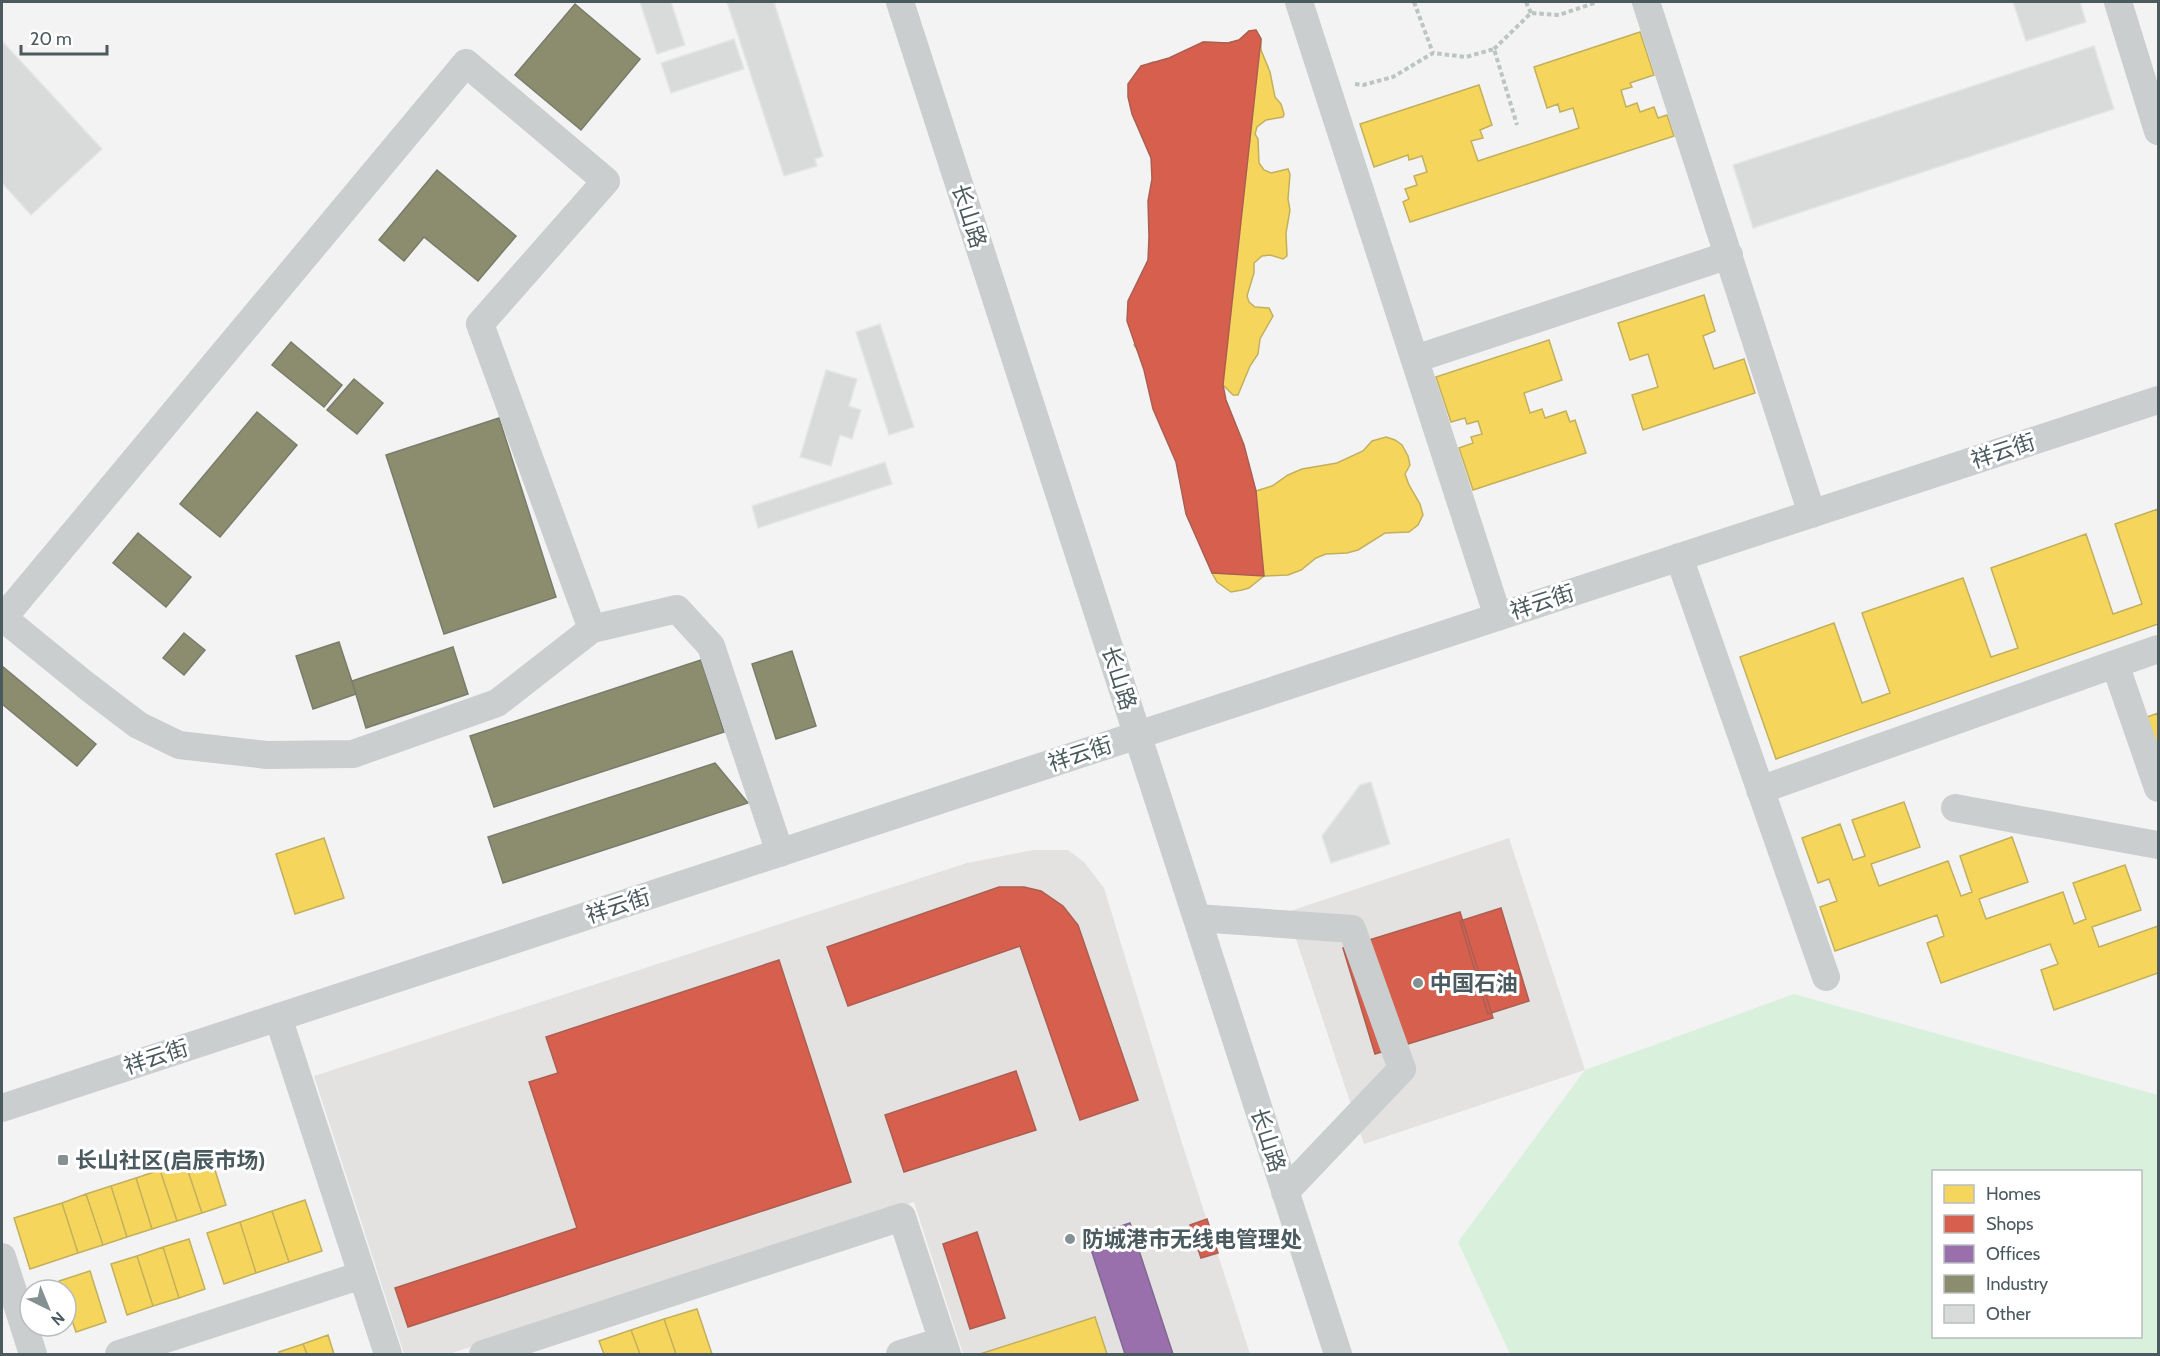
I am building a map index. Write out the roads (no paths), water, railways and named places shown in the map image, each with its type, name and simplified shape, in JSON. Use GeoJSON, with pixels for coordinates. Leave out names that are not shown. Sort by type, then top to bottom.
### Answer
{"type":"FeatureCollection","features":[{"type":"Feature","properties":{"kind":"street","name":"长山路"},"geometry":{"type":"LineString","coordinates":[[900,2],[1338,1354]]}},
{"type":"Feature","properties":{"kind":"street"},"geometry":{"type":"LineString","coordinates":[[1299,2],[1498,617]]}},
{"type":"Feature","properties":{"kind":"street"},"geometry":{"type":"LineString","coordinates":[[1646,2],[1812,514]]}},
{"type":"Feature","properties":{"kind":"street"},"geometry":{"type":"LineString","coordinates":[[2118,2],[2152,89],[2158,131]]}},
{"type":"Feature","properties":{"kind":"street"},"geometry":{"type":"LineString","coordinates":[[592,629],[480,324],[606,181],[466,63],[2,618],[138,725],[179,745],[267,755],[353,754],[497,703],[592,629],[677,609],[711,646],[780,853]]}},
{"type":"Feature","properties":{"kind":"street"},"geometry":{"type":"LineString","coordinates":[[1415,359],[1729,255]]}},
{"type":"Feature","properties":{"kind":"street","name":"祥云街"},"geometry":{"type":"LineString","coordinates":[[2,1108],[2158,400]]}},
{"type":"Feature","properties":{"kind":"street"},"geometry":{"type":"LineString","coordinates":[[1679,557],[1826,977]]}},
{"type":"Feature","properties":{"kind":"street"},"geometry":{"type":"LineString","coordinates":[[1760,790],[2158,648]]}},
{"type":"Feature","properties":{"kind":"street"},"geometry":{"type":"LineString","coordinates":[[2115,664],[2158,788]]}},
{"type":"Feature","properties":{"kind":"street"},"geometry":{"type":"LineString","coordinates":[[1955,808],[2158,845]]}},
{"type":"Feature","properties":{"kind":"street"},"geometry":{"type":"LineString","coordinates":[[1197,918],[1352,929],[1402,1069],[1285,1192]]}},
{"type":"Feature","properties":{"kind":"street"},"geometry":{"type":"LineString","coordinates":[[278,1017],[388,1354]]}},
{"type":"Feature","properties":{"kind":"street"},"geometry":{"type":"LineString","coordinates":[[483,1354],[902,1217],[944,1348],[900,1354]]}},
{"type":"Feature","properties":{"kind":"street"},"geometry":{"type":"LineString","coordinates":[[2,1257],[33,1354]]}},
{"type":"Feature","properties":{"kind":"street"},"geometry":{"type":"LineString","coordinates":[[119,1354],[362,1275]]}},
{"type":"Feature","properties":{"kind":"place","name":"中国石油"},"geometry":{"type":"Point","coordinates":[1418,983]}},
{"type":"Feature","properties":{"kind":"place","name":"长山社区(启辰市场)"},"geometry":{"type":"Point","coordinates":[63,1160]}},
{"type":"Feature","properties":{"kind":"place","name":"防城港市无线电管理处"},"geometry":{"type":"Point","coordinates":[1070,1239]}}]}
